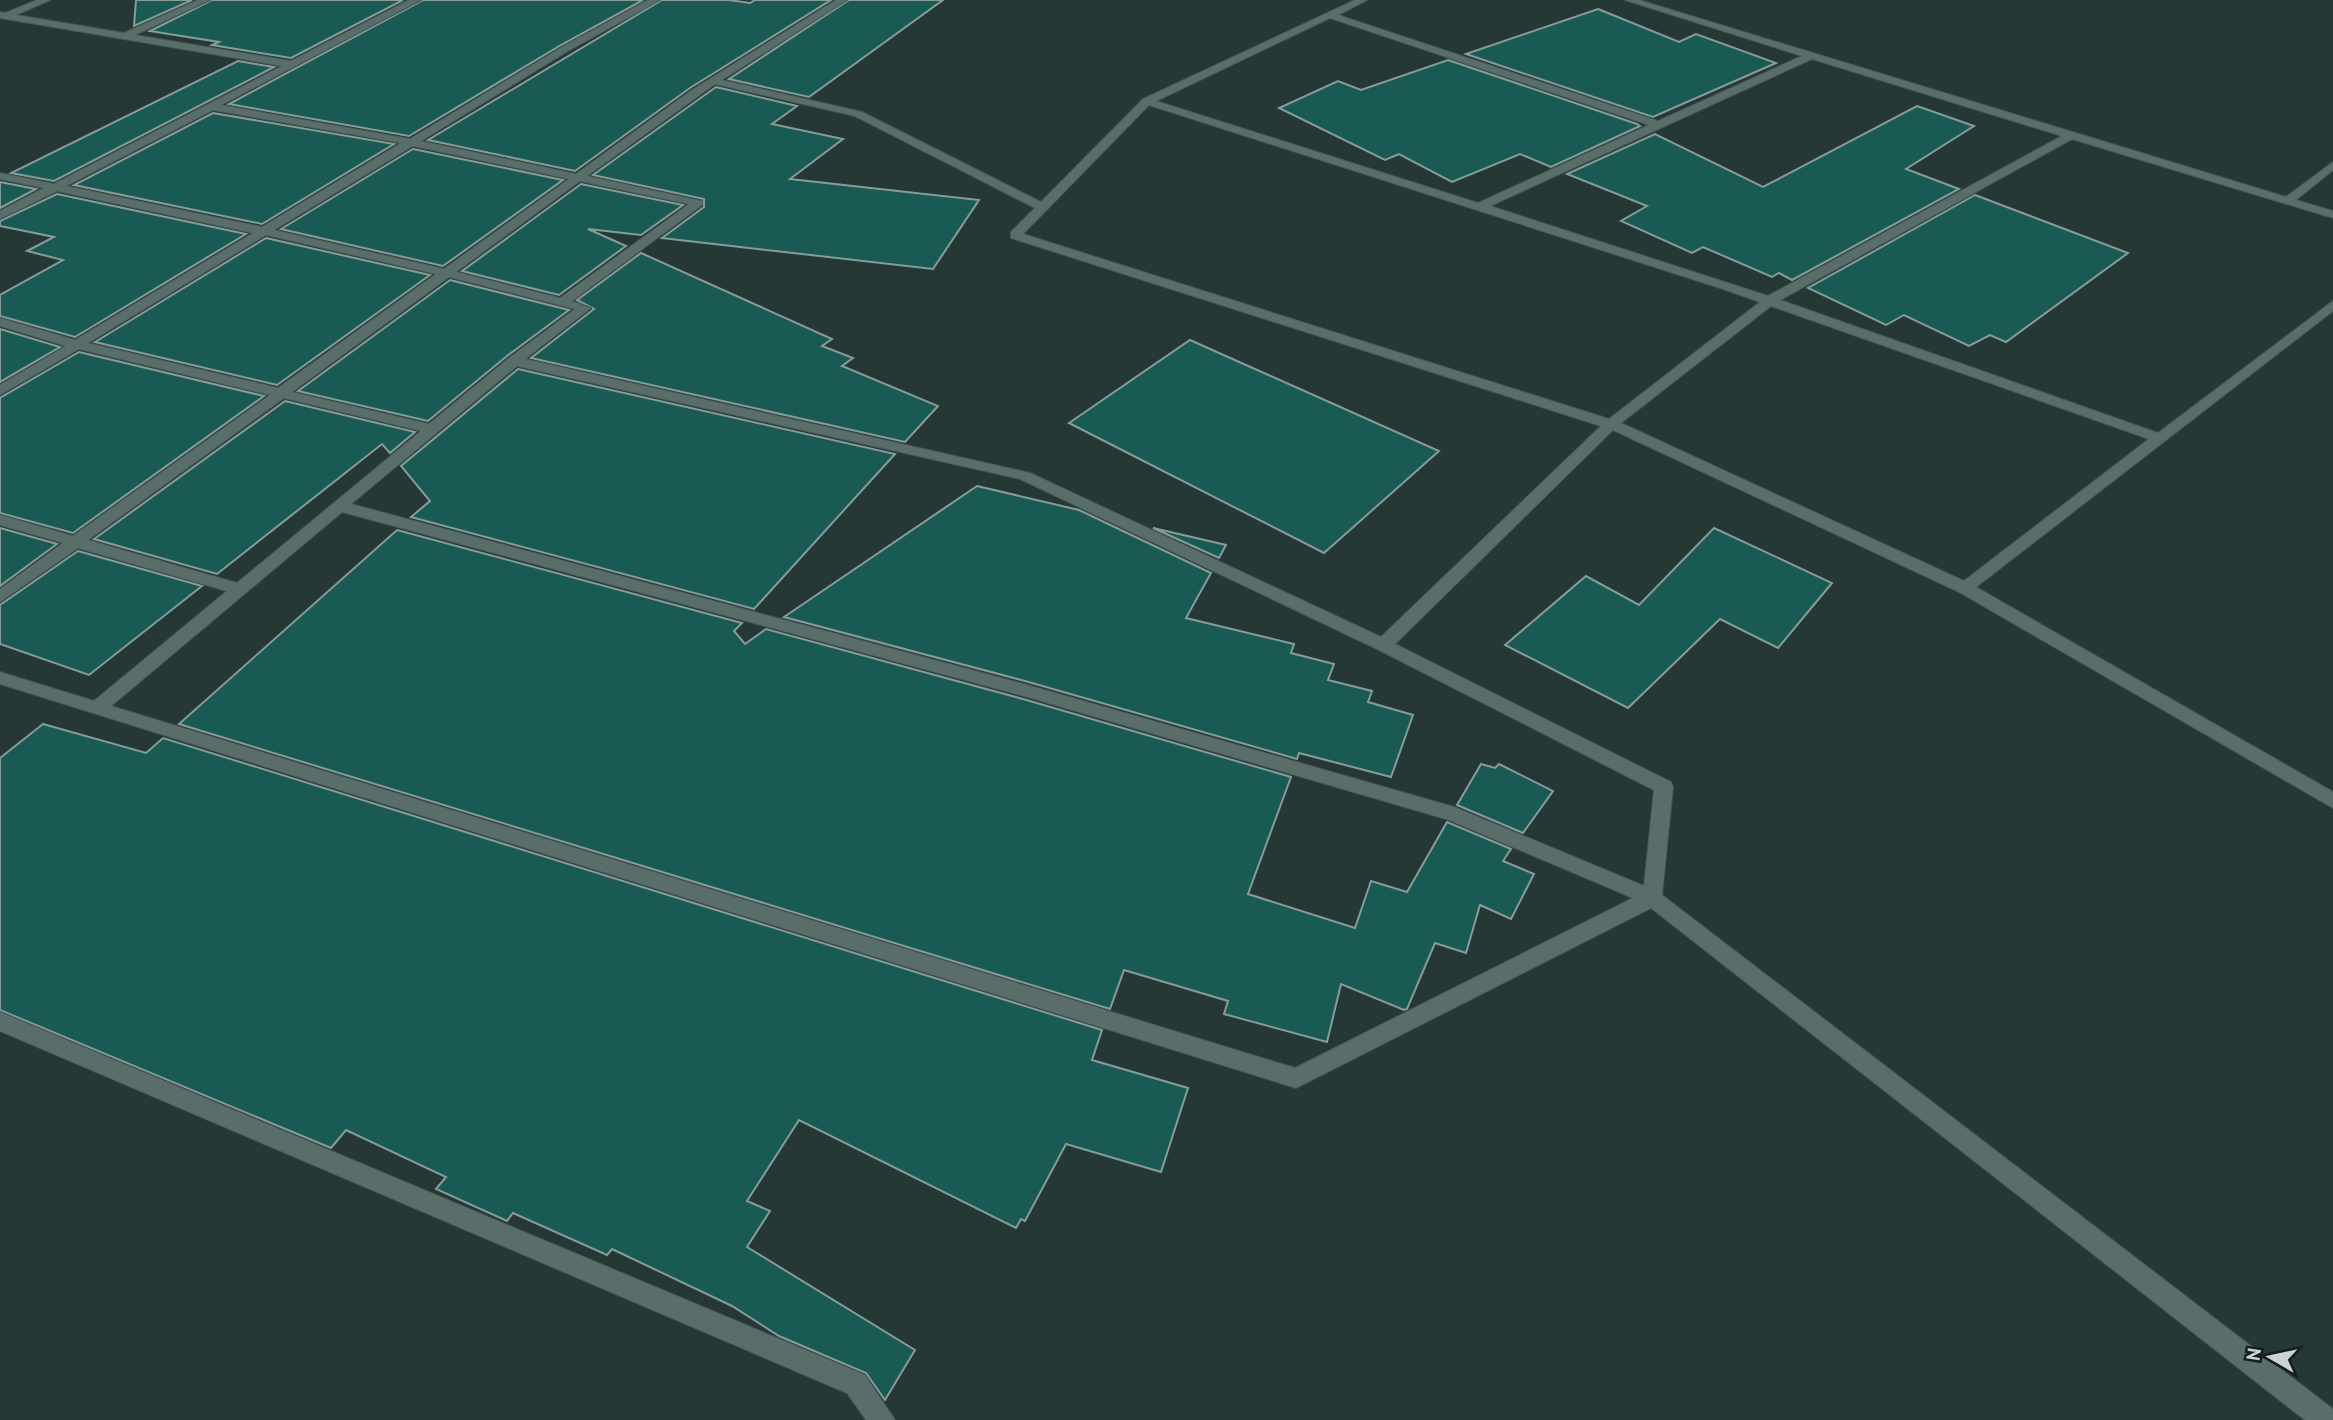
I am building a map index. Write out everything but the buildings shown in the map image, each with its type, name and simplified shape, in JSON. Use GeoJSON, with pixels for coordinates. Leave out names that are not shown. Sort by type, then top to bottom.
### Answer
{"type":"FeatureCollection","features":[{"type":"Feature","properties":{"kind":"street"},"geometry":{"type":"LineString","coordinates":[[3,15],[45,0]]}},
{"type":"Feature","properties":{"kind":"street"},"geometry":{"type":"LineString","coordinates":[[125,36],[205,0]]}},
{"type":"Feature","properties":{"kind":"street"},"geometry":{"type":"LineString","coordinates":[[0,216],[416,0]]}},
{"type":"Feature","properties":{"kind":"street"},"geometry":{"type":"LineString","coordinates":[[0,391],[565,49],[655,0]]}},
{"type":"Feature","properties":{"kind":"street"},"geometry":{"type":"LineString","coordinates":[[0,597],[579,177],[715,81],[842,0]]}},
{"type":"Feature","properties":{"kind":"street"},"geometry":{"type":"LineString","coordinates":[[1362,0],[1147,101],[1015,235],[1611,424],[1965,588],[2333,801]]}},
{"type":"Feature","properties":{"kind":"street"},"geometry":{"type":"LineString","coordinates":[[1630,0],[2333,215]]}},
{"type":"Feature","properties":{"kind":"street"},"geometry":{"type":"LineString","coordinates":[[3,15],[290,64]]}},
{"type":"Feature","properties":{"kind":"street"},"geometry":{"type":"LineString","coordinates":[[1329,15],[1658,125]]}},
{"type":"Feature","properties":{"kind":"street"},"geometry":{"type":"LineString","coordinates":[[1479,207],[1812,55]]}},
{"type":"Feature","properties":{"kind":"street"},"geometry":{"type":"LineString","coordinates":[[715,81],[858,114],[1042,208]]}},
{"type":"Feature","properties":{"kind":"street"},"geometry":{"type":"LineString","coordinates":[[1147,101],[1769,301],[2160,438]]}},
{"type":"Feature","properties":{"kind":"street"},"geometry":{"type":"LineString","coordinates":[[209,106],[411,142],[698,203],[562,302]]}},
{"type":"Feature","properties":{"kind":"street"},"geometry":{"type":"LineString","coordinates":[[1384,645],[1611,424],[1769,301],[2071,135]]}},
{"type":"Feature","properties":{"kind":"street"},"geometry":{"type":"LineString","coordinates":[[2288,201],[2333,165]]}},
{"type":"Feature","properties":{"kind":"street"},"geometry":{"type":"LineString","coordinates":[[0,176],[264,230],[448,272],[585,308],[514,361],[97,708]]}},
{"type":"Feature","properties":{"kind":"street"},"geometry":{"type":"LineString","coordinates":[[1965,588],[2333,305]]}},
{"type":"Feature","properties":{"kind":"street"},"geometry":{"type":"LineString","coordinates":[[0,322],[74,344],[432,429]]}},
{"type":"Feature","properties":{"kind":"street"},"geometry":{"type":"LineString","coordinates":[[514,361],[1025,476],[1384,645],[1664,787],[1651,898]]}},
{"type":"Feature","properties":{"kind":"street"},"geometry":{"type":"LineString","coordinates":[[339,506],[1011,687],[1454,814],[1651,898],[2326,1420]]}},
{"type":"Feature","properties":{"kind":"street"},"geometry":{"type":"LineString","coordinates":[[0,520],[239,589]]}},
{"type":"Feature","properties":{"kind":"street"},"geometry":{"type":"LineString","coordinates":[[0,678],[1296,1078],[1651,898]]}},
{"type":"Feature","properties":{"kind":"street"},"geometry":{"type":"LineString","coordinates":[[0,1021],[856,1384],[883,1420]]}}]}
